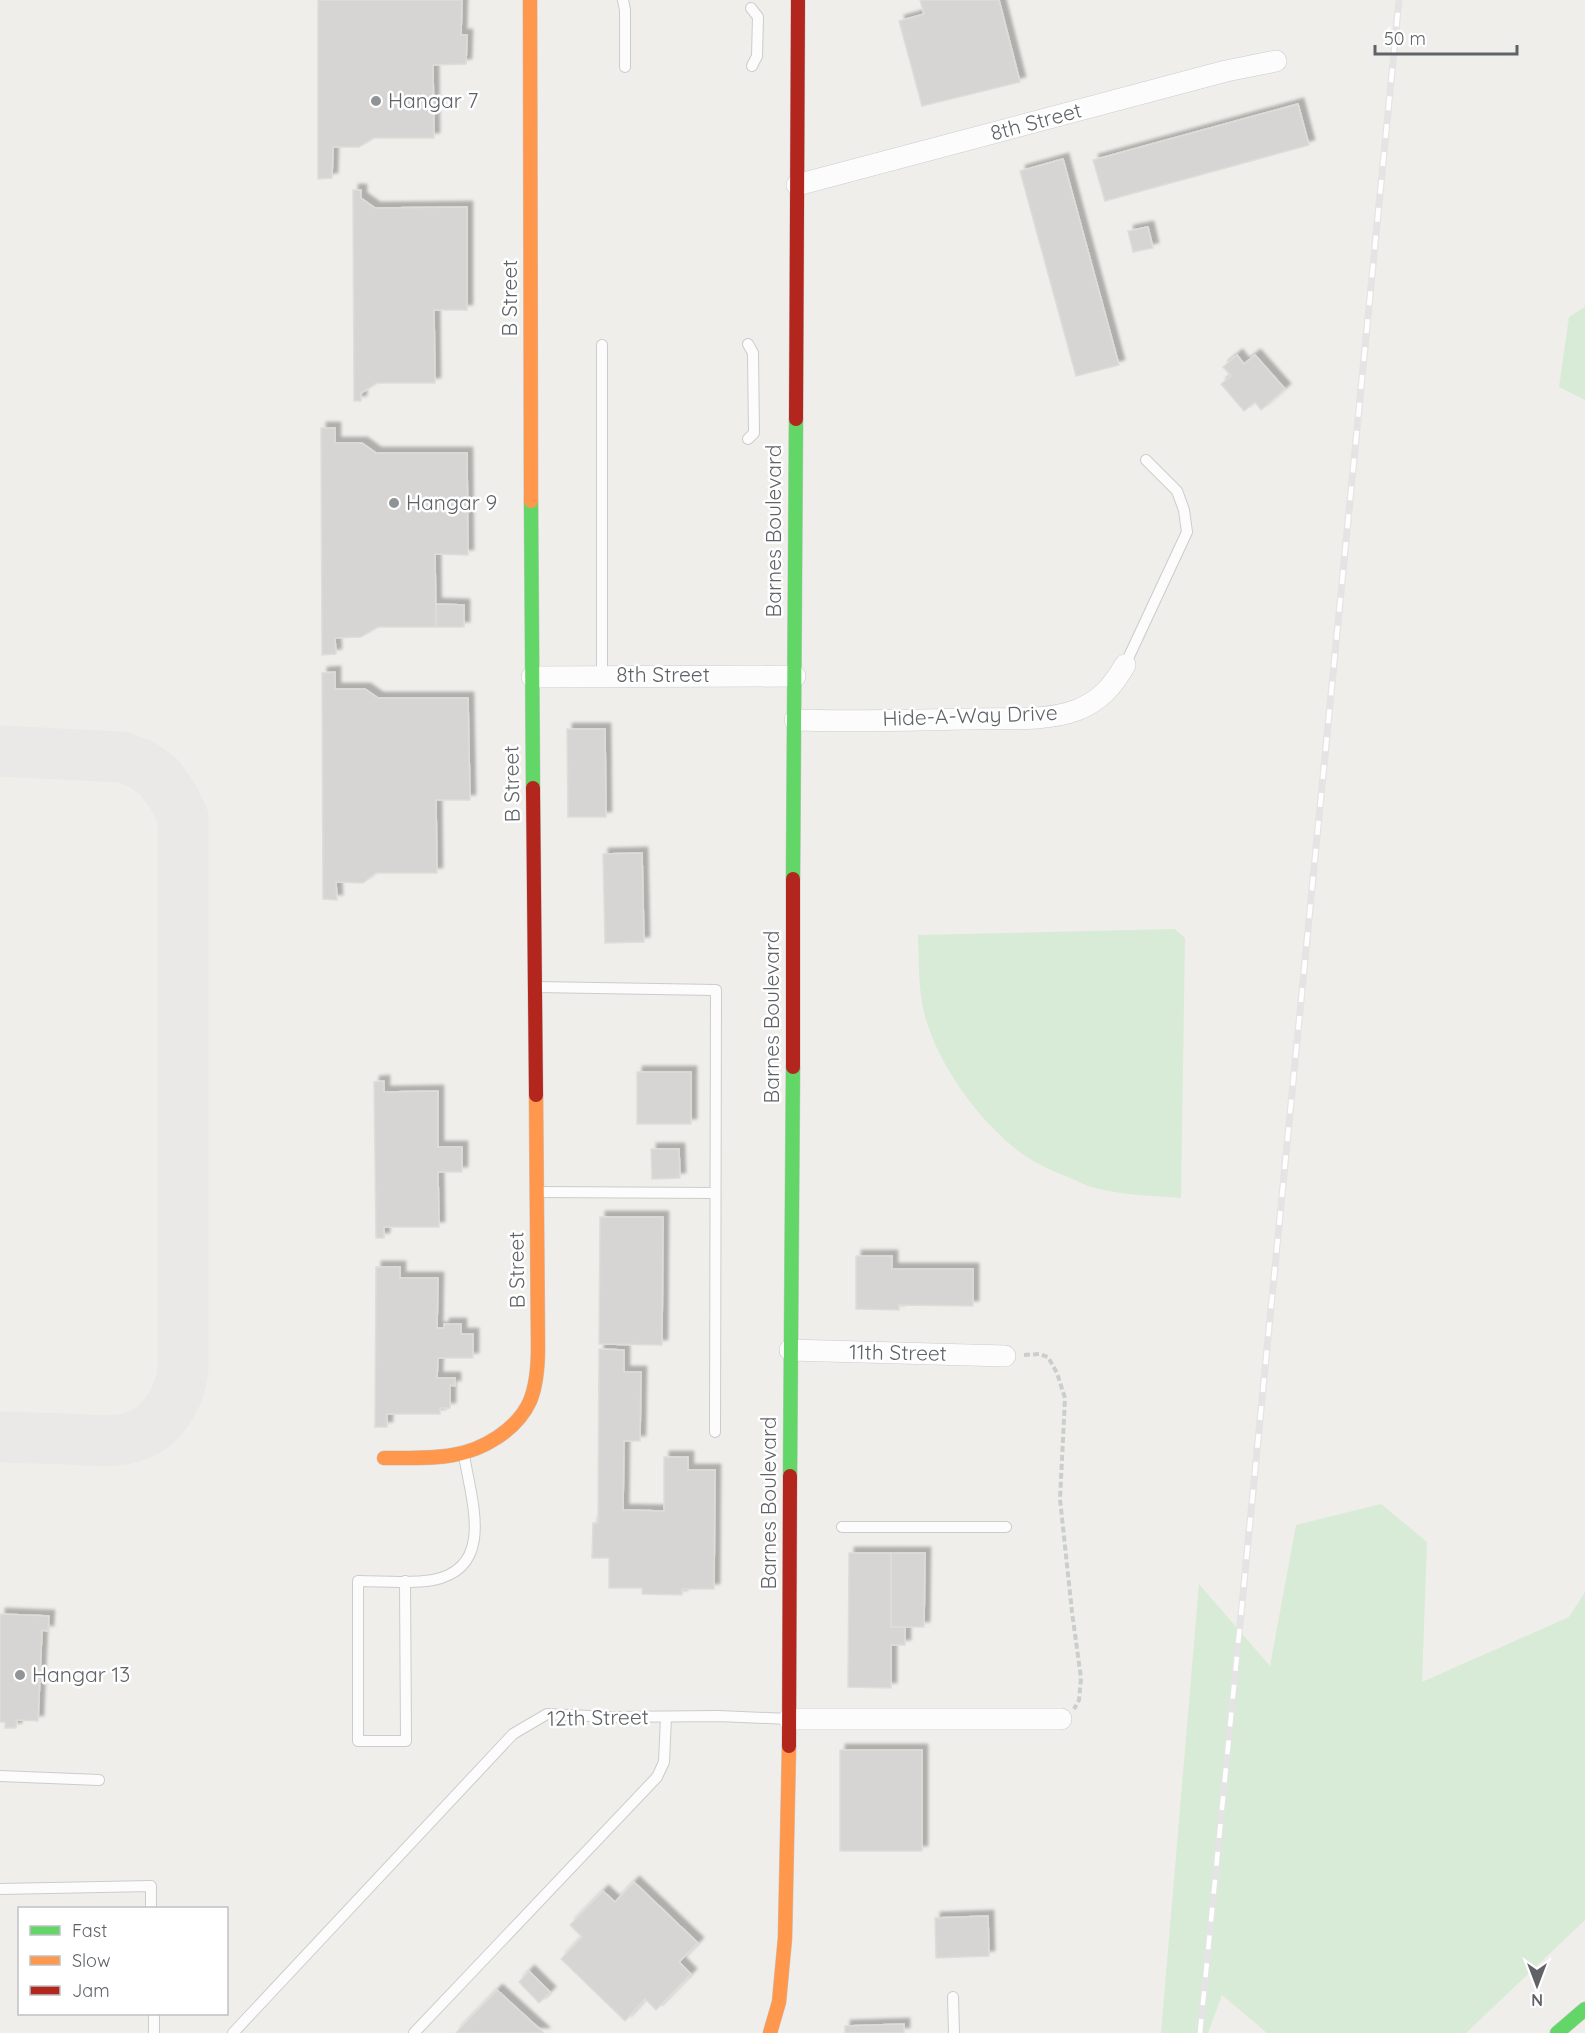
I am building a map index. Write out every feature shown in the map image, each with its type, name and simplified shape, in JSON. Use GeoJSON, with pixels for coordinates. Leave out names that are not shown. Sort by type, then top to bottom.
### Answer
{"type":"FeatureCollection","features":[{"type":"Feature","properties":{"kind":"main road","name":"B Street"},"geometry":{"type":"LineString","coordinates":[[384,1458],[464,1455],[502,1435],[530,1402],[535,1379],[538,1348],[532,677],[530,0]]}},
{"type":"Feature","properties":{"kind":"main road","name":"Barnes Boulevard"},"geometry":{"type":"LineString","coordinates":[[770,2033],[778,2002],[784,1938],[789,1719],[798,0]]}},
{"type":"Feature","properties":{"kind":"main road"},"geometry":{"type":"LineString","coordinates":[[1557,2033],[1585,2009]]}},
{"type":"Feature","properties":{"kind":"street","name":"8th Street"},"geometry":{"type":"LineString","coordinates":[[797,186],[1226,71],[1276,61]]}},
{"type":"Feature","properties":{"kind":"street","name":"Hide-A-Way Drive"},"geometry":{"type":"LineString","coordinates":[[795,720],[1022,718],[1061,714],[1084,707],[1100,697],[1113,685],[1125,664]]}},
{"type":"Feature","properties":{"kind":"street","name":"8th Street"},"geometry":{"type":"LineString","coordinates":[[532,677],[795,676]]}},
{"type":"Feature","properties":{"kind":"street","name":"11th Street"},"geometry":{"type":"LineString","coordinates":[[790,1350],[1005,1356]]}},
{"type":"Feature","properties":{"kind":"street","name":"12th Street"},"geometry":{"type":"LineString","coordinates":[[789,1719],[1061,1719]]}},
{"type":"Feature","properties":{"kind":"lane"},"geometry":{"type":"LineString","coordinates":[[623,0],[625,67]]}},
{"type":"Feature","properties":{"kind":"lane"},"geometry":{"type":"LineString","coordinates":[[751,8],[758,17],[757,56],[752,66]]}},
{"type":"Feature","properties":{"kind":"lane"},"geometry":{"type":"LineString","coordinates":[[748,344],[753,353],[754,433],[748,440]]}},
{"type":"Feature","properties":{"kind":"lane"},"geometry":{"type":"LineString","coordinates":[[602,345],[602,675]]}},
{"type":"Feature","properties":{"kind":"lane"},"geometry":{"type":"LineString","coordinates":[[1125,664],[1187,532],[1184,510],[1177,491],[1146,460]]}},
{"type":"Feature","properties":{"kind":"lane"},"geometry":{"type":"LineString","coordinates":[[536,987],[716,990],[715,1432]]}},
{"type":"Feature","properties":{"kind":"lane"},"geometry":{"type":"LineString","coordinates":[[537,1192],[714,1193]]}},
{"type":"Feature","properties":{"kind":"lane"},"geometry":{"type":"LineString","coordinates":[[405,1581],[406,1741],[358,1741],[358,1581],[431,1580],[453,1575],[467,1562],[474,1544],[476,1523],[464,1455]]}},
{"type":"Feature","properties":{"kind":"lane"},"geometry":{"type":"LineString","coordinates":[[842,1527],[1006,1527]]}},
{"type":"Feature","properties":{"kind":"lane","name":"12th Street"},"geometry":{"type":"LineString","coordinates":[[233,2033],[513,1734],[547,1714],[789,1719]]}},
{"type":"Feature","properties":{"kind":"lane"},"geometry":{"type":"LineString","coordinates":[[414,2033],[657,1777],[664,1762],[666,1717]]}},
{"type":"Feature","properties":{"kind":"lane"},"geometry":{"type":"LineString","coordinates":[[0,1776],[99,1780]]}},
{"type":"Feature","properties":{"kind":"lane"},"geometry":{"type":"LineString","coordinates":[[0,1889],[151,1887],[151,1907]]}},
{"type":"Feature","properties":{"kind":"lane"},"geometry":{"type":"LineString","coordinates":[[954,1997],[954,2033]]}},
{"type":"Feature","properties":{"kind":"lane"},"geometry":{"type":"LineString","coordinates":[[154,2015],[154,2033]]}},
{"type":"Feature","properties":{"kind":"path"},"geometry":{"type":"LineString","coordinates":[[1005,1356],[1039,1354],[1048,1357],[1057,1372],[1065,1398],[1060,1499],[1081,1678],[1079,1700],[1075,1709],[1061,1719]]}},
{"type":"Feature","properties":{"kind":"green space"},"geometry":{"type":"Polygon","coordinates":[[[1585,307],[1585,400],[1559,387],[1569,317],[1585,307]]]}},
{"type":"Feature","properties":{"kind":"green space"},"geometry":{"type":"Polygon","coordinates":[[[1175,929],[1185,938],[1181,1198],[1127,1194],[1092,1187],[1026,1157],[991,1126],[976,1109],[940,1055],[931,1035],[921,996],[918,935],[1175,929]]]}},
{"type":"Feature","properties":{"kind":"green space"},"geometry":{"type":"Polygon","coordinates":[[[1381,1504],[1427,1542],[1422,1682],[1569,1617],[1585,1592],[1585,1920],[1466,2033],[1267,2033],[1222,1995],[1208,2033],[1161,2033],[1199,1584],[1270,1666],[1296,1525],[1381,1504]]]}},
{"type":"Feature","properties":{"kind":"building","name":"Hangar 7"},"geometry":{"type":"Polygon","coordinates":[[[318,0],[462,0],[461,35],[467,35],[466,64],[433,65],[434,138],[374,138],[359,147],[333,147],[332,178],[318,179],[318,0]]]}},
{"type":"Feature","properties":{"kind":"building"},"geometry":{"type":"Polygon","coordinates":[[[920,0],[999,0],[1020,82],[922,106],[899,21],[924,14],[920,0]]]}},
{"type":"Feature","properties":{"kind":"building"},"geometry":{"type":"Polygon","coordinates":[[[1298,104],[1309,145],[1105,201],[1093,160],[1298,104]]]}},
{"type":"Feature","properties":{"kind":"building"},"geometry":{"type":"Polygon","coordinates":[[[1063,159],[1119,365],[1076,376],[1020,171],[1063,159]]]}},
{"type":"Feature","properties":{"kind":"building"},"geometry":{"type":"Polygon","coordinates":[[[353,190],[361,190],[361,198],[375,208],[467,207],[467,310],[434,310],[435,383],[377,383],[361,393],[361,401],[354,401],[353,190]]]}},
{"type":"Feature","properties":{"kind":"building"},"geometry":{"type":"Polygon","coordinates":[[[1148,227],[1153,248],[1133,252],[1128,231],[1148,227]]]}},
{"type":"Feature","properties":{"kind":"building"},"geometry":{"type":"Polygon","coordinates":[[[1237,355],[1244,364],[1255,355],[1285,389],[1261,410],[1255,402],[1244,411],[1221,384],[1231,376],[1223,367],[1237,355]]]}},
{"type":"Feature","properties":{"kind":"building","name":"Hangar 9"},"geometry":{"type":"Polygon","coordinates":[[[321,428],[335,428],[335,443],[362,443],[376,453],[467,453],[468,555],[435,554],[436,627],[378,627],[361,637],[335,638],[336,654],[322,655],[321,428]]]}},
{"type":"Feature","properties":{"kind":"building"},"geometry":{"type":"Polygon","coordinates":[[[436,604],[464,605],[464,627],[436,627],[436,604]]]}},
{"type":"Feature","properties":{"kind":"building"},"geometry":{"type":"Polygon","coordinates":[[[335,672],[335,689],[365,689],[378,698],[468,698],[470,800],[436,800],[437,873],[376,873],[363,883],[336,882],[337,900],[323,899],[322,673],[335,672]]]}},
{"type":"Feature","properties":{"kind":"building"},"geometry":{"type":"Polygon","coordinates":[[[567,729],[605,729],[606,817],[568,817],[567,729]]]}},
{"type":"Feature","properties":{"kind":"building"},"geometry":{"type":"Polygon","coordinates":[[[642,853],[644,942],[605,943],[603,854],[642,853]]]}},
{"type":"Feature","properties":{"kind":"building"},"geometry":{"type":"Polygon","coordinates":[[[637,1072],[691,1072],[691,1124],[637,1124],[637,1072]]]}},
{"type":"Feature","properties":{"kind":"building"},"geometry":{"type":"Polygon","coordinates":[[[384,1081],[384,1092],[438,1091],[438,1147],[462,1147],[462,1172],[438,1172],[439,1227],[384,1227],[384,1238],[376,1238],[374,1082],[384,1081]]]}},
{"type":"Feature","properties":{"kind":"building"},"geometry":{"type":"Polygon","coordinates":[[[651,1149],[679,1149],[680,1178],[652,1179],[651,1149]]]}},
{"type":"Feature","properties":{"kind":"building"},"geometry":{"type":"Polygon","coordinates":[[[600,1217],[663,1217],[662,1345],[599,1344],[600,1217]]]}},
{"type":"Feature","properties":{"kind":"building"},"geometry":{"type":"Polygon","coordinates":[[[856,1256],[892,1256],[892,1269],[973,1269],[973,1306],[899,1305],[899,1310],[856,1309],[856,1256]]]}},
{"type":"Feature","properties":{"kind":"building"},"geometry":{"type":"Polygon","coordinates":[[[376,1267],[400,1267],[400,1278],[438,1278],[437,1328],[444,1328],[444,1324],[461,1324],[461,1334],[473,1334],[473,1358],[438,1358],[437,1378],[455,1378],[455,1386],[450,1385],[450,1408],[440,1408],[440,1414],[387,1414],[387,1427],[375,1427],[376,1267]]]}},
{"type":"Feature","properties":{"kind":"building"},"geometry":{"type":"Polygon","coordinates":[[[599,1349],[624,1350],[624,1372],[641,1372],[640,1441],[624,1441],[623,1510],[664,1511],[664,1457],[688,1457],[688,1470],[715,1470],[714,1589],[682,1589],[682,1595],[642,1594],[642,1588],[609,1588],[609,1558],[592,1558],[593,1523],[598,1523],[599,1349]]]}},
{"type":"Feature","properties":{"kind":"building"},"geometry":{"type":"Polygon","coordinates":[[[849,1553],[891,1553],[891,1627],[905,1627],[905,1645],[891,1645],[891,1688],[848,1687],[849,1553]]]}},
{"type":"Feature","properties":{"kind":"building"},"geometry":{"type":"Polygon","coordinates":[[[891,1553],[925,1553],[924,1627],[891,1627],[891,1553]]]}},
{"type":"Feature","properties":{"kind":"building","name":"Hangar 13"},"geometry":{"type":"Polygon","coordinates":[[[0,1614],[49,1616],[48,1631],[42,1630],[38,1721],[17,1720],[16,1728],[5,1728],[5,1722],[0,1722],[0,1614]]]}},
{"type":"Feature","properties":{"kind":"building"},"geometry":{"type":"Polygon","coordinates":[[[840,1750],[922,1750],[922,1851],[840,1851],[840,1750]]]}},
{"type":"Feature","properties":{"kind":"building"},"geometry":{"type":"Polygon","coordinates":[[[634,1882],[698,1943],[679,1962],[691,1974],[656,2010],[645,1999],[625,2021],[561,1959],[582,1937],[570,1925],[603,1891],[615,1902],[634,1882]]]}},
{"type":"Feature","properties":{"kind":"building"},"geometry":{"type":"Polygon","coordinates":[[[988,1916],[989,1956],[936,1958],[935,1918],[988,1916]]]}},
{"type":"Feature","properties":{"kind":"building"},"geometry":{"type":"Polygon","coordinates":[[[529,1971],[550,1992],[539,2003],[519,1982],[529,1971]]]}},
{"type":"Feature","properties":{"kind":"building"},"geometry":{"type":"Polygon","coordinates":[[[497,1990],[544,2033],[456,2033],[497,1990]]]}},
{"type":"Feature","properties":{"kind":"building"},"geometry":{"type":"Polygon","coordinates":[[[904,2024],[904,2033],[845,2033],[845,2026],[904,2024]]]}},
{"type":"Feature","properties":{"kind":"taxiway"},"geometry":{"type":"LineString","coordinates":[[0,751],[121,757],[141,764],[159,777],[174,798],[183,817],[183,1370],[181,1380],[174,1399],[163,1417],[147,1430],[130,1438],[104,1441],[0,1437]]}},
{"type":"Feature","properties":{"kind":"railway"},"geometry":{"type":"LineString","coordinates":[[1200,2033],[1399,0]]}},
{"type":"Feature","properties":{"kind":"traffic: fast"},"geometry":{"type":"LineString","coordinates":[[793,879],[796,419]]}},
{"type":"Feature","properties":{"kind":"traffic: fast"},"geometry":{"type":"LineString","coordinates":[[531,501],[533,788]]}},
{"type":"Feature","properties":{"kind":"traffic: fast"},"geometry":{"type":"LineString","coordinates":[[790,1476],[793,1067]]}},
{"type":"Feature","properties":{"kind":"traffic: fast"},"geometry":{"type":"LineString","coordinates":[[1557,2033],[1585,2009]]}},
{"type":"Feature","properties":{"kind":"traffic: slow"},"geometry":{"type":"LineString","coordinates":[[530,0],[531,501]]}},
{"type":"Feature","properties":{"kind":"traffic: slow"},"geometry":{"type":"LineString","coordinates":[[384,1458],[436,1457],[476,1449],[508,1430],[530,1401],[536,1381],[538,1354],[536,1095]]}},
{"type":"Feature","properties":{"kind":"traffic: slow"},"geometry":{"type":"LineString","coordinates":[[770,2033],[779,2002],[785,1938],[789,1746]]}},
{"type":"Feature","properties":{"kind":"traffic: jam"},"geometry":{"type":"LineString","coordinates":[[796,419],[798,0]]}},
{"type":"Feature","properties":{"kind":"traffic: jam"},"geometry":{"type":"LineString","coordinates":[[533,788],[536,1095]]}},
{"type":"Feature","properties":{"kind":"traffic: jam"},"geometry":{"type":"LineString","coordinates":[[793,879],[793,1067]]}},
{"type":"Feature","properties":{"kind":"traffic: jam"},"geometry":{"type":"LineString","coordinates":[[789,1746],[790,1476]]}},
{"type":"Feature","properties":{"kind":"place","name":"Hangar 7"},"geometry":{"type":"Point","coordinates":[376,101]}},
{"type":"Feature","properties":{"kind":"place","name":"Hangar 9"},"geometry":{"type":"Point","coordinates":[394,503]}},
{"type":"Feature","properties":{"kind":"place","name":"Hangar 13"},"geometry":{"type":"Point","coordinates":[20,1675]}}]}
